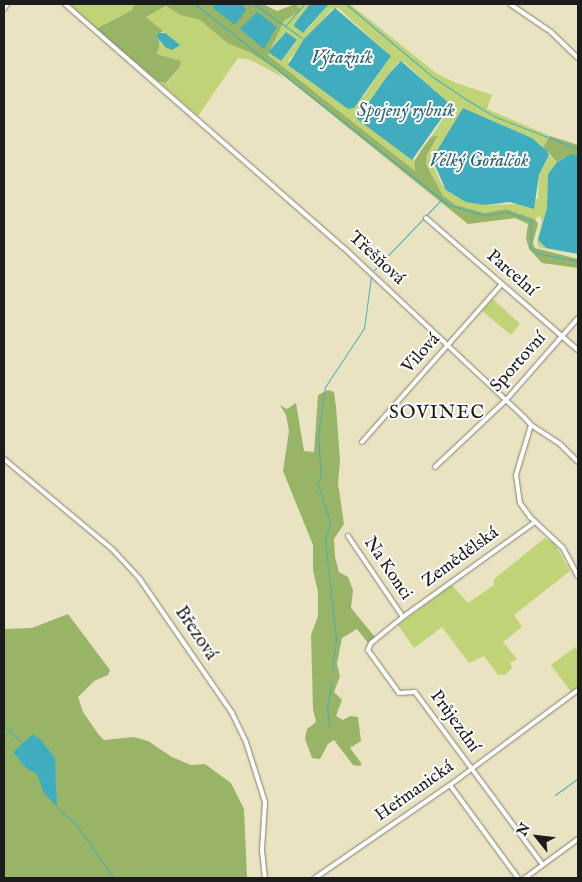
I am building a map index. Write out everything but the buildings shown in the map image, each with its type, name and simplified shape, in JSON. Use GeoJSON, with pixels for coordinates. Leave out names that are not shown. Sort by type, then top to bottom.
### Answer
{"type":"FeatureCollection","features":[{"type":"Feature","properties":{"kind":"street"},"geometry":{"type":"LineString","coordinates":[[4,10],[8,4]]}},
{"type":"Feature","properties":{"kind":"street","name":"Třešňová"},"geometry":{"type":"LineString","coordinates":[[64,4],[343,247],[506,400],[531,426],[560,444],[578,462]]}},
{"type":"Feature","properties":{"kind":"street"},"geometry":{"type":"LineString","coordinates":[[510,4],[551,32],[578,58]]}},
{"type":"Feature","properties":{"kind":"street","name":"Parcelní"},"geometry":{"type":"LineString","coordinates":[[426,218],[578,350]]}},
{"type":"Feature","properties":{"kind":"street","name":"Vilová"},"geometry":{"type":"LineString","coordinates":[[362,442],[502,284]]}},
{"type":"Feature","properties":{"kind":"street","name":"Sportovní"},"geometry":{"type":"LineString","coordinates":[[435,467],[506,400],[578,318]]}},
{"type":"Feature","properties":{"kind":"street"},"geometry":{"type":"LineString","coordinates":[[531,426],[518,465],[516,485],[520,504],[535,522],[563,548],[578,576]]}},
{"type":"Feature","properties":{"kind":"street","name":"Březová"},"geometry":{"type":"LineString","coordinates":[[4,459],[112,549],[139,578],[232,713],[246,742],[264,796],[265,878]]}},
{"type":"Feature","properties":{"kind":"street","name":"Zemědělská"},"geometry":{"type":"LineString","coordinates":[[403,617],[535,522]]}},
{"type":"Feature","properties":{"kind":"street","name":"Na Konci"},"geometry":{"type":"LineString","coordinates":[[348,536],[403,617]]}},
{"type":"Feature","properties":{"kind":"street","name":"Průjezdní"},"geometry":{"type":"LineString","coordinates":[[403,617],[371,643],[368,650],[399,693],[415,692],[543,865]]}},
{"type":"Feature","properties":{"kind":"street","name":"Heřmanická"},"geometry":{"type":"LineString","coordinates":[[315,878],[450,785],[578,690]]}},
{"type":"Feature","properties":{"kind":"street"},"geometry":{"type":"LineString","coordinates":[[450,785],[518,878]]}},
{"type":"Feature","properties":{"kind":"street"},"geometry":{"type":"LineString","coordinates":[[525,878],[578,839]]}},
{"type":"Feature","properties":{"kind":"green space"},"geometry":{"type":"Polygon","coordinates":[[[70,4],[134,4],[132,10],[96,29],[70,4]]]}},
{"type":"Feature","properties":{"kind":"green space"},"geometry":{"type":"Polygon","coordinates":[[[134,4],[263,4],[277,11],[295,4],[301,10],[284,21],[268,55],[415,171],[415,160],[422,149],[431,137],[438,136],[427,155],[426,164],[443,196],[456,205],[485,213],[506,209],[535,219],[538,224],[533,243],[535,248],[578,259],[578,268],[542,263],[529,249],[526,238],[528,224],[515,218],[468,224],[274,68],[251,53],[227,43],[200,20],[180,15],[166,6],[146,17],[163,31],[156,36],[160,42],[157,54],[181,61],[180,67],[166,83],[159,82],[96,29],[132,10],[134,4]]]}},
{"type":"Feature","properties":{"kind":"green space"},"geometry":{"type":"Polygon","coordinates":[[[295,4],[310,4],[295,23],[306,31],[329,4],[350,4],[436,73],[456,83],[492,95],[487,109],[550,136],[543,147],[532,138],[463,108],[432,163],[442,185],[485,205],[517,204],[538,199],[539,176],[549,155],[557,162],[548,174],[547,208],[538,240],[546,248],[578,256],[538,247],[537,241],[542,221],[540,216],[535,219],[506,209],[485,213],[456,205],[443,196],[426,164],[427,155],[438,137],[431,137],[448,111],[436,92],[404,62],[398,63],[388,75],[357,119],[415,160],[415,171],[268,55],[269,52],[281,61],[297,41],[285,33],[272,47],[284,21],[301,10],[295,4]],[[338,8],[332,9],[288,61],[300,74],[322,90],[363,97],[391,56],[338,8]]]}},
{"type":"Feature","properties":{"kind":"green space"},"geometry":{"type":"Polygon","coordinates":[[[166,6],[180,15],[200,20],[227,43],[251,53],[274,68],[284,78],[251,60],[238,58],[198,116],[159,82],[167,83],[180,67],[181,61],[157,54],[160,42],[165,47],[165,33],[145,17],[166,6]]]}},
{"type":"Feature","properties":{"kind":"green space"},"geometry":{"type":"Polygon","coordinates":[[[550,136],[578,145],[578,156],[565,157],[557,162],[543,147],[550,136]]]}},
{"type":"Feature","properties":{"kind":"green space"},"geometry":{"type":"Polygon","coordinates":[[[493,299],[520,324],[511,335],[482,311],[493,299]]]}},
{"type":"Feature","properties":{"kind":"green space"},"geometry":{"type":"Polygon","coordinates":[[[328,390],[334,392],[336,407],[340,460],[338,483],[344,524],[334,539],[335,557],[339,572],[348,577],[353,590],[351,608],[375,637],[368,643],[357,629],[342,638],[337,664],[340,676],[334,692],[342,700],[336,716],[343,720],[350,716],[358,717],[361,741],[350,748],[362,764],[359,766],[353,765],[334,740],[328,744],[320,759],[312,758],[305,739],[307,729],[316,722],[313,709],[311,635],[318,616],[318,592],[313,570],[313,545],[283,471],[289,431],[286,415],[280,405],[287,409],[296,403],[304,451],[314,452],[318,395],[328,390]]]}},
{"type":"Feature","properties":{"kind":"green space"},"geometry":{"type":"Polygon","coordinates":[[[545,538],[555,544],[570,571],[514,615],[522,627],[503,642],[517,659],[510,663],[512,668],[505,675],[498,675],[484,656],[469,663],[442,627],[414,648],[398,625],[452,585],[468,603],[494,585],[494,579],[545,538]]]}},
{"type":"Feature","properties":{"kind":"green space"},"geometry":{"type":"Polygon","coordinates":[[[68,614],[110,670],[108,675],[94,681],[78,697],[83,712],[104,740],[134,737],[148,741],[172,757],[191,765],[205,764],[231,783],[244,809],[247,878],[4,878],[4,629],[32,628],[68,614]]]}},
{"type":"Feature","properties":{"kind":"green space"},"geometry":{"type":"Polygon","coordinates":[[[575,647],[578,652],[578,687],[571,692],[551,665],[575,647]]]}},
{"type":"Feature","properties":{"kind":"water"},"geometry":{"type":"Polygon","coordinates":[[[215,4],[243,4],[246,10],[235,25],[213,8],[215,4]]]}},
{"type":"Feature","properties":{"kind":"water"},"geometry":{"type":"Polygon","coordinates":[[[310,4],[329,4],[303,33],[294,26],[310,4]]]}},
{"type":"Feature","properties":{"kind":"water","name":"Výtažník"},"geometry":{"type":"Polygon","coordinates":[[[335,8],[391,56],[354,108],[348,109],[288,65],[304,39],[335,8]]]}},
{"type":"Feature","properties":{"kind":"water"},"geometry":{"type":"Polygon","coordinates":[[[257,12],[277,27],[264,49],[240,29],[257,12]]]}},
{"type":"Feature","properties":{"kind":"water"},"geometry":{"type":"Polygon","coordinates":[[[286,32],[297,40],[281,61],[268,52],[286,32]]]}},
{"type":"Feature","properties":{"kind":"water"},"geometry":{"type":"Polygon","coordinates":[[[159,33],[165,33],[180,45],[172,50],[165,47],[156,36],[159,33]]]}},
{"type":"Feature","properties":{"kind":"water","name":"Spojený rybník"},"geometry":{"type":"Polygon","coordinates":[[[401,61],[451,105],[412,160],[357,119],[388,75],[401,61]]]}},
{"type":"Feature","properties":{"kind":"water","name":"Velký Gořalčok"},"geometry":{"type":"Polygon","coordinates":[[[463,108],[532,138],[547,151],[549,155],[539,175],[534,209],[510,202],[485,205],[466,202],[446,190],[432,159],[463,108]]]}},
{"type":"Feature","properties":{"kind":"water"},"geometry":{"type":"Polygon","coordinates":[[[571,154],[578,156],[578,254],[546,248],[538,240],[547,208],[548,174],[557,162],[571,154]]]}},
{"type":"Feature","properties":{"kind":"water"},"geometry":{"type":"Polygon","coordinates":[[[33,734],[41,740],[55,758],[57,807],[44,793],[37,774],[26,768],[13,752],[33,734]]]}},
{"type":"Feature","properties":{"kind":"waterway"},"geometry":{"type":"LineString","coordinates":[[195,4],[449,205],[484,215],[508,212],[531,221],[530,247],[536,253],[578,261]]}},
{"type":"Feature","properties":{"kind":"waterway"},"geometry":{"type":"LineString","coordinates":[[254,4],[302,38]]}},
{"type":"Feature","properties":{"kind":"waterway"},"geometry":{"type":"LineString","coordinates":[[285,26],[304,4]]}},
{"type":"Feature","properties":{"kind":"waterway"},"geometry":{"type":"LineString","coordinates":[[346,4],[433,77],[464,98],[496,117],[578,149]]}},
{"type":"Feature","properties":{"kind":"waterway"},"geometry":{"type":"LineString","coordinates":[[374,270],[441,200]]}},
{"type":"Feature","properties":{"kind":"waterway"},"geometry":{"type":"LineString","coordinates":[[332,668],[336,638],[325,541],[330,522],[317,482],[321,477],[318,436],[325,387],[364,328],[371,277]]}},
{"type":"Feature","properties":{"kind":"waterway"},"geometry":{"type":"LineString","coordinates":[[329,725],[327,709],[332,682]]}},
{"type":"Feature","properties":{"kind":"waterway"},"geometry":{"type":"LineString","coordinates":[[4,726],[22,743]]}},
{"type":"Feature","properties":{"kind":"waterway"},"geometry":{"type":"LineString","coordinates":[[555,795],[578,778]]}},
{"type":"Feature","properties":{"kind":"waterway"},"geometry":{"type":"LineString","coordinates":[[57,807],[75,823],[114,878]]}},
{"type":"Feature","properties":{"kind":"district","name":"SOVINEC"},"geometry":{"type":"Point","coordinates":[437,414]}}]}
